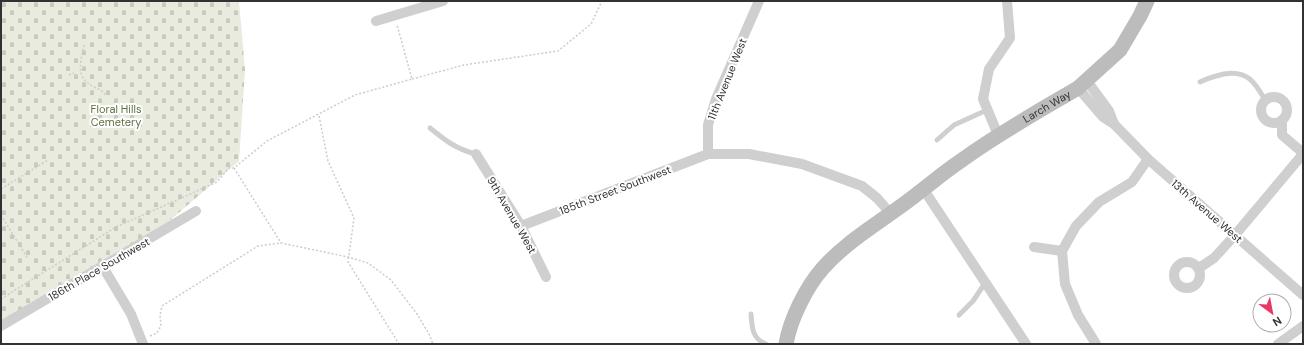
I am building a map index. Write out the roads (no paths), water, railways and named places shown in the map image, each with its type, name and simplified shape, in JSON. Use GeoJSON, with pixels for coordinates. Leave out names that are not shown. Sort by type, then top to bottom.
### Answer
{"type":"FeatureCollection","features":[{"type":"Feature","properties":{"kind":"main road","name":"Larch Way"},"geometry":{"type":"LineString","coordinates":[[786,344],[794,313],[821,270],[845,246],[924,190],[961,160],[998,135],[1082,84],[1120,50],[1147,1]]}},
{"type":"Feature","properties":{"kind":"street","name":"11th Avenue West"},"geometry":{"type":"LineString","coordinates":[[708,154],[708,125],[716,99],[759,1]]}},
{"type":"Feature","properties":{"kind":"street"},"geometry":{"type":"LineString","coordinates":[[998,135],[983,99],[990,69],[1010,38],[1007,1]]}},
{"type":"Feature","properties":{"kind":"street"},"geometry":{"type":"LineString","coordinates":[[376,21],[438,2]]}},
{"type":"Feature","properties":{"kind":"street","name":"13th Avenue West"},"geometry":{"type":"LineString","coordinates":[[1082,84],[1103,117],[1114,124],[1148,159],[1303,295]]}},
{"type":"Feature","properties":{"kind":"street"},"geometry":{"type":"LineString","coordinates":[[1199,268],[1214,258],[1235,235],[1303,153],[1282,134],[1282,120],[1286,113],[1285,104],[1274,97],[1265,100],[1260,110],[1263,118],[1270,123],[1282,120]]}},
{"type":"Feature","properties":{"kind":"street","name":"9th Avenue West"},"geometry":{"type":"LineString","coordinates":[[476,154],[521,226],[546,277]]}},
{"type":"Feature","properties":{"kind":"street"},"geometry":{"type":"LineString","coordinates":[[708,154],[749,154],[802,164],[862,186],[877,198],[891,214]]}},
{"type":"Feature","properties":{"kind":"street","name":"185th Street Southwest"},"geometry":{"type":"LineString","coordinates":[[521,226],[708,154]]}},
{"type":"Feature","properties":{"kind":"street"},"geometry":{"type":"LineString","coordinates":[[1096,344],[1078,315],[1065,284],[1062,251],[1076,226],[1099,202],[1132,182],[1148,159]]}},
{"type":"Feature","properties":{"kind":"street"},"geometry":{"type":"LineString","coordinates":[[924,190],[1026,344]]}},
{"type":"Feature","properties":{"kind":"street","name":"186th Place Southwest"},"geometry":{"type":"LineString","coordinates":[[1,326],[196,211]]}},
{"type":"Feature","properties":{"kind":"street"},"geometry":{"type":"LineString","coordinates":[[1034,247],[1062,251]]}},
{"type":"Feature","properties":{"kind":"street"},"geometry":{"type":"LineString","coordinates":[[103,267],[131,314],[142,342]]}},
{"type":"Feature","properties":{"kind":"street"},"geometry":{"type":"LineString","coordinates":[[1278,344],[1303,326]]}},
{"type":"Feature","properties":{"kind":"lane"},"geometry":{"type":"LineString","coordinates":[[1200,82],[1211,76],[1234,72],[1247,76],[1257,85],[1265,100]]}},
{"type":"Feature","properties":{"kind":"lane"},"geometry":{"type":"LineString","coordinates":[[936,140],[954,125],[987,110]]}},
{"type":"Feature","properties":{"kind":"lane"},"geometry":{"type":"LineString","coordinates":[[430,128],[446,141],[462,151],[476,154]]}},
{"type":"Feature","properties":{"kind":"lane"},"geometry":{"type":"LineString","coordinates":[[959,314],[974,301],[986,282]]}},
{"type":"Feature","properties":{"kind":"lane"},"geometry":{"type":"LineString","coordinates":[[751,314],[753,333],[761,342],[766,344]]}},
{"type":"Feature","properties":{"kind":"park label","name":"Floral Hills Cemetery"},"geometry":{"type":"Point","coordinates":[116,115]}}]}
